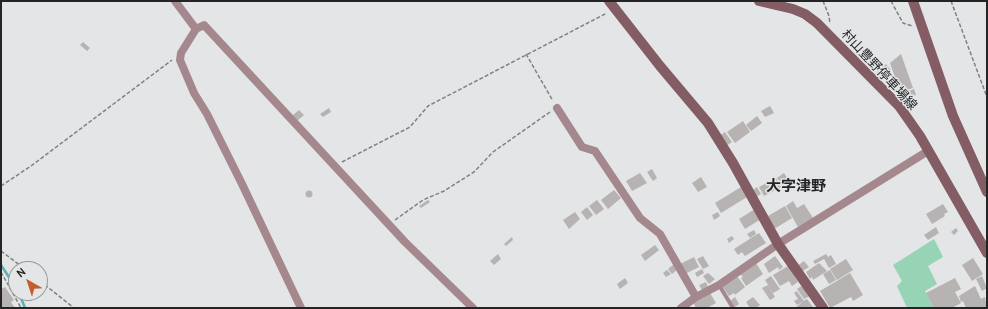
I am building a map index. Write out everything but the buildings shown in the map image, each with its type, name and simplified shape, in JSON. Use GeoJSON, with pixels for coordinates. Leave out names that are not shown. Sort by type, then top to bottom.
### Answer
{"type":"FeatureCollection","features":[{"type":"Feature","properties":{"kind":"main road","name":"村山豊野停車場線"},"geometry":{"type":"LineString","coordinates":[[759,1],[805,14],[817,23],[898,106],[920,136],[987,253]]}},
{"type":"Feature","properties":{"kind":"main road"},"geometry":{"type":"LineString","coordinates":[[913,1],[952,116],[987,192]]}},
{"type":"Feature","properties":{"kind":"main road"},"geometry":{"type":"LineString","coordinates":[[612,5],[660,66],[708,123],[733,163],[778,244],[823,308]]}},
{"type":"Feature","properties":{"kind":"street"},"geometry":{"type":"LineString","coordinates":[[175,1],[196,29]]}},
{"type":"Feature","properties":{"kind":"street"},"geometry":{"type":"LineString","coordinates":[[301,308],[207,114],[194,92],[180,60],[181,53],[196,29],[204,25],[433,272],[473,308]]}},
{"type":"Feature","properties":{"kind":"street"},"geometry":{"type":"LineString","coordinates":[[557,108],[582,147],[595,151],[640,218],[660,234],[696,297]]}},
{"type":"Feature","properties":{"kind":"street"},"geometry":{"type":"LineString","coordinates":[[681,308],[696,297],[719,285],[778,244],[928,151]]}},
{"type":"Feature","properties":{"kind":"lane"},"geometry":{"type":"LineString","coordinates":[[719,285],[733,308]]}},
{"type":"Feature","properties":{"kind":"path"},"geometry":{"type":"LineString","coordinates":[[823,1],[829,16],[830,24],[828,34]]}},
{"type":"Feature","properties":{"kind":"path"},"geometry":{"type":"LineString","coordinates":[[891,1],[903,23],[912,26],[919,22]]}},
{"type":"Feature","properties":{"kind":"path"},"geometry":{"type":"LineString","coordinates":[[951,1],[987,97]]}},
{"type":"Feature","properties":{"kind":"path"},"geometry":{"type":"LineString","coordinates":[[335,166],[410,127],[428,106],[526,54],[612,5]]}},
{"type":"Feature","properties":{"kind":"path"},"geometry":{"type":"LineString","coordinates":[[1,186],[31,166],[111,104],[181,53]]}},
{"type":"Feature","properties":{"kind":"path"},"geometry":{"type":"LineString","coordinates":[[389,225],[423,200],[444,191],[474,172],[493,152],[557,108],[526,54]]}},
{"type":"Feature","properties":{"kind":"path"},"geometry":{"type":"LineString","coordinates":[[1,251],[14,261]]}},
{"type":"Feature","properties":{"kind":"path"},"geometry":{"type":"LineString","coordinates":[[1,272],[21,308]]}},
{"type":"Feature","properties":{"kind":"path"},"geometry":{"type":"LineString","coordinates":[[48,287],[74,308]]}},
{"type":"Feature","properties":{"kind":"green space"},"geometry":{"type":"Polygon","coordinates":[[[934,239],[943,257],[928,266],[937,284],[925,291],[934,308],[907,308],[897,286],[902,281],[893,265],[934,239]]]}},
{"type":"Feature","properties":{"kind":"waterway"},"geometry":{"type":"LineString","coordinates":[[1,265],[8,276]]}},
{"type":"Feature","properties":{"kind":"waterway"},"geometry":{"type":"LineString","coordinates":[[22,301],[25,308]]}},
{"type":"Feature","properties":{"kind":"district","name":"大字津野"},"geometry":{"type":"Point","coordinates":[796,187]}}]}
